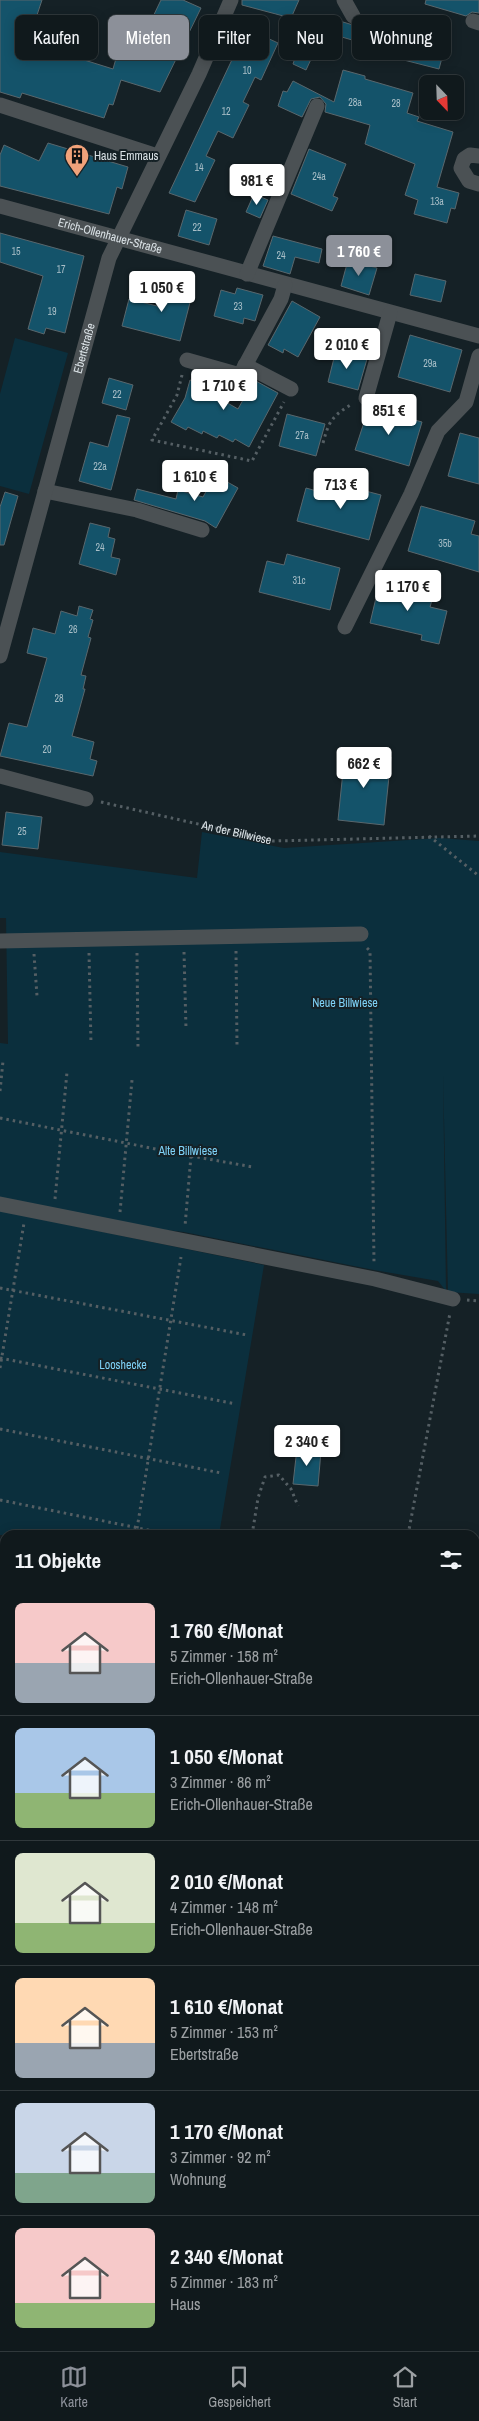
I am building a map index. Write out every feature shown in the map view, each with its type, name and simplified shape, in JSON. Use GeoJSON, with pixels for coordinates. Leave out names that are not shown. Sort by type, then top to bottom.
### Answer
{"type":"FeatureCollection","features":[{"type":"Feature","properties":{"kind":"street","name":"Ebertstraße"},"geometry":{"type":"LineString","coordinates":[[0,656],[109,258],[157,156],[199,74],[232,0]]}},
{"type":"Feature","properties":{"kind":"street"},"geometry":{"type":"LineString","coordinates":[[344,0],[352,16]]}},
{"type":"Feature","properties":{"kind":"street"},"geometry":{"type":"LineString","coordinates":[[0,105],[157,156]]}},
{"type":"Feature","properties":{"kind":"street"},"geometry":{"type":"LineString","coordinates":[[247,274],[317,106]]}},
{"type":"Feature","properties":{"kind":"street"},"geometry":{"type":"LineString","coordinates":[[479,156],[470,155],[464,159],[461,168],[469,181],[479,184]]}},
{"type":"Feature","properties":{"kind":"street","name":"Erich-Ollenhauer-Straße"},"geometry":{"type":"LineString","coordinates":[[0,206],[118,237],[285,285],[479,336]]}},
{"type":"Feature","properties":{"kind":"street"},"geometry":{"type":"LineString","coordinates":[[187,360],[240,375],[281,299],[285,285]]}},
{"type":"Feature","properties":{"kind":"street"},"geometry":{"type":"LineString","coordinates":[[366,398],[390,313]]}},
{"type":"Feature","properties":{"kind":"street"},"geometry":{"type":"LineString","coordinates":[[345,627],[411,494],[438,431],[466,402],[479,356]]}},
{"type":"Feature","properties":{"kind":"street"},"geometry":{"type":"LineString","coordinates":[[245,365],[291,389]]}},
{"type":"Feature","properties":{"kind":"street"},"geometry":{"type":"LineString","coordinates":[[45,491],[136,510],[202,530]]}},
{"type":"Feature","properties":{"kind":"street"},"geometry":{"type":"LineString","coordinates":[[0,776],[86,799]]}},
{"type":"Feature","properties":{"kind":"street"},"geometry":{"type":"LineString","coordinates":[[0,941],[361,934]]}},
{"type":"Feature","properties":{"kind":"street"},"geometry":{"type":"LineString","coordinates":[[0,1204],[375,1279],[453,1299]]}},
{"type":"Feature","properties":{"kind":"path"},"geometry":{"type":"LineString","coordinates":[[187,360],[176,395],[152,440],[252,461],[291,389]]}},
{"type":"Feature","properties":{"kind":"path"},"geometry":{"type":"LineString","coordinates":[[323,443],[329,422],[334,415],[366,398]]}},
{"type":"Feature","properties":{"kind":"path","name":"An der Billwiese"},"geometry":{"type":"LineString","coordinates":[[86,799],[273,842],[479,836]]}},
{"type":"Feature","properties":{"kind":"path"},"geometry":{"type":"LineString","coordinates":[[428,836],[479,876]]}},
{"type":"Feature","properties":{"kind":"path"},"geometry":{"type":"LineString","coordinates":[[361,934],[370,951],[375,1279]]}},
{"type":"Feature","properties":{"kind":"path"},"geometry":{"type":"LineString","coordinates":[[236,935],[237,1045]]}},
{"type":"Feature","properties":{"kind":"path"},"geometry":{"type":"LineString","coordinates":[[184,936],[186,1028]]}},
{"type":"Feature","properties":{"kind":"path"},"geometry":{"type":"LineString","coordinates":[[136,937],[138,1049]]}},
{"type":"Feature","properties":{"kind":"path"},"geometry":{"type":"LineString","coordinates":[[88,938],[91,1044]]}},
{"type":"Feature","properties":{"kind":"path"},"geometry":{"type":"LineString","coordinates":[[34,939],[37,996]]}},
{"type":"Feature","properties":{"kind":"path"},"geometry":{"type":"LineString","coordinates":[[0,1091],[2,1062]]}},
{"type":"Feature","properties":{"kind":"path"},"geometry":{"type":"LineString","coordinates":[[55,1205],[67,1072]]}},
{"type":"Feature","properties":{"kind":"path"},"geometry":{"type":"LineString","coordinates":[[119,1218],[132,1080]]}},
{"type":"Feature","properties":{"kind":"path"},"geometry":{"type":"LineString","coordinates":[[0,1118],[253,1167]]}},
{"type":"Feature","properties":{"kind":"path"},"geometry":{"type":"LineString","coordinates":[[137,1528],[172,1322],[183,1241],[191,1156]]}},
{"type":"Feature","properties":{"kind":"path"},"geometry":{"type":"LineString","coordinates":[[0,1368],[27,1209]]}},
{"type":"Feature","properties":{"kind":"path"},"geometry":{"type":"LineString","coordinates":[[0,1288],[247,1335]]}},
{"type":"Feature","properties":{"kind":"path"},"geometry":{"type":"LineString","coordinates":[[409,1530],[453,1299]]}},
{"type":"Feature","properties":{"kind":"path"},"geometry":{"type":"LineString","coordinates":[[1,1358],[236,1404]]}},
{"type":"Feature","properties":{"kind":"path"},"geometry":{"type":"LineString","coordinates":[[0,1429],[221,1473]]}},
{"type":"Feature","properties":{"kind":"path"},"geometry":{"type":"LineString","coordinates":[[253,1530],[258,1498],[265,1477],[279,1475],[291,1489],[298,1506]]}},
{"type":"Feature","properties":{"kind":"path"},"geometry":{"type":"LineString","coordinates":[[0,1500],[147,1530]]}},
{"type":"Feature","properties":{"kind":"green space"},"geometry":{"type":"Polygon","coordinates":[[[15,338],[68,353],[29,494],[0,486],[0,394],[15,338]]]}},
{"type":"Feature","properties":{"kind":"green space"},"geometry":{"type":"Polygon","coordinates":[[[202,832],[284,848],[440,838],[479,841],[479,1294],[448,1292],[443,1074],[446,1291],[438,1281],[184,1232],[128,1226],[0,1199],[0,1043],[8,1044],[6,918],[0,918],[0,852],[197,878],[202,832]]]}},
{"type":"Feature","properties":{"kind":"green space","name":"Looshecke"},"geometry":{"type":"Polygon","coordinates":[[[0,1211],[264,1265],[220,1530],[0,1530],[0,1211]]]}},
{"type":"Feature","properties":{"kind":"building"},"geometry":{"type":"Polygon","coordinates":[[[0,0],[42,0],[37,15],[15,15],[15,60],[84,60],[113,69],[116,60],[176,60],[160,92],[121,80],[113,105],[109,104],[104,118],[22,93],[20,98],[0,92],[0,0]]]}},
{"type":"Feature","properties":{"kind":"building"},"geometry":{"type":"Polygon","coordinates":[[[161,0],[183,0],[201,8],[189,33],[189,15],[154,15],[161,0]]]}},
{"type":"Feature","properties":{"kind":"building"},"geometry":{"type":"Polygon","coordinates":[[[242,0],[299,0],[292,15],[280,15],[242,5],[242,0]]]}},
{"type":"Feature","properties":{"kind":"building"},"geometry":{"type":"Polygon","coordinates":[[[426,0],[479,0],[479,13],[472,12],[466,16],[425,4],[426,0]]]}},
{"type":"Feature","properties":{"kind":"building"},"geometry":{"type":"Polygon","coordinates":[[[342,22],[352,25],[352,40],[342,37],[342,22]]]}},
{"type":"Feature","properties":{"kind":"building"},"geometry":{"type":"Polygon","coordinates":[[[269,39],[278,43],[261,80],[255,77],[243,102],[249,105],[233,138],[218,131],[206,156],[215,160],[195,202],[169,193],[232,60],[269,60],[269,39]]]}},
{"type":"Feature","properties":{"kind":"building"},"geometry":{"type":"Polygon","coordinates":[[[294,60],[311,60],[306,70],[293,64],[294,60]]]}},
{"type":"Feature","properties":{"kind":"building"},"geometry":{"type":"Polygon","coordinates":[[[404,60],[441,60],[439,69],[404,60]]]}},
{"type":"Feature","properties":{"kind":"building"},"geometry":{"type":"Polygon","coordinates":[[[343,70],[365,76],[365,79],[413,93],[407,113],[419,117],[417,121],[453,132],[437,187],[459,193],[455,209],[451,208],[447,223],[414,214],[418,200],[405,195],[415,164],[365,144],[370,125],[325,112],[326,104],[320,97],[311,99],[302,117],[278,106],[283,91],[287,92],[293,81],[334,102],[343,70]]]}},
{"type":"Feature","properties":{"kind":"building","name":"Haus Emmaus"},"geometry":{"type":"Polygon","coordinates":[[[48,143],[128,167],[122,189],[117,187],[109,214],[0,186],[0,155],[4,145],[39,161],[48,143]]]}},
{"type":"Feature","properties":{"kind":"building"},"geometry":{"type":"Polygon","coordinates":[[[309,149],[346,164],[333,196],[338,198],[332,211],[291,194],[309,149]]]}},
{"type":"Feature","properties":{"kind":"building"},"geometry":{"type":"Polygon","coordinates":[[[254,194],[268,200],[260,218],[246,212],[254,194]]]}},
{"type":"Feature","properties":{"kind":"building"},"geometry":{"type":"Polygon","coordinates":[[[186,210],[217,219],[209,245],[178,236],[186,210]]]}},
{"type":"Feature","properties":{"kind":"building"},"geometry":{"type":"Polygon","coordinates":[[[0,233],[84,256],[65,333],[46,328],[44,334],[28,329],[43,276],[0,262],[0,233]]]}},
{"type":"Feature","properties":{"kind":"building"},"geometry":{"type":"Polygon","coordinates":[[[273,236],[322,249],[319,263],[295,257],[290,274],[263,266],[273,236]]]}},
{"type":"Feature","properties":{"kind":"building"},"geometry":{"type":"Polygon","coordinates":[[[348,260],[377,268],[369,295],[341,286],[348,260]]]}},
{"type":"Feature","properties":{"kind":"building"},"geometry":{"type":"Polygon","coordinates":[[[415,274],[446,281],[441,302],[410,295],[415,274]]]}},
{"type":"Feature","properties":{"kind":"building"},"geometry":{"type":"Polygon","coordinates":[[[168,280],[194,287],[180,341],[122,326],[129,299],[161,307],[168,280]]]}},
{"type":"Feature","properties":{"kind":"building"},"geometry":{"type":"Polygon","coordinates":[[[237,288],[263,295],[255,321],[244,318],[243,324],[214,316],[221,290],[235,294],[237,288]]]}},
{"type":"Feature","properties":{"kind":"building"},"geometry":{"type":"Polygon","coordinates":[[[292,301],[320,317],[298,357],[284,349],[283,353],[268,345],[292,301]]]}},
{"type":"Feature","properties":{"kind":"building"},"geometry":{"type":"Polygon","coordinates":[[[410,335],[462,350],[450,392],[398,377],[410,335]]]}},
{"type":"Feature","properties":{"kind":"building"},"geometry":{"type":"Polygon","coordinates":[[[336,350],[367,359],[358,390],[328,382],[336,350]]]}},
{"type":"Feature","properties":{"kind":"building"},"geometry":{"type":"Polygon","coordinates":[[[198,373],[221,379],[217,397],[238,409],[254,380],[278,393],[249,447],[235,439],[233,442],[219,435],[217,438],[203,431],[202,434],[188,427],[186,430],[171,422],[185,398],[190,380],[196,382],[198,373]]]}},
{"type":"Feature","properties":{"kind":"building"},"geometry":{"type":"Polygon","coordinates":[[[109,378],[133,385],[126,410],[102,403],[109,378]]]}},
{"type":"Feature","properties":{"kind":"building"},"geometry":{"type":"Polygon","coordinates":[[[369,407],[422,422],[409,466],[355,450],[369,407]]]}},
{"type":"Feature","properties":{"kind":"building"},"geometry":{"type":"Polygon","coordinates":[[[287,414],[325,424],[316,456],[279,446],[287,414]]]}},
{"type":"Feature","properties":{"kind":"building"},"geometry":{"type":"Polygon","coordinates":[[[117,415],[130,418],[111,490],[79,481],[90,442],[108,447],[117,415]]]}},
{"type":"Feature","properties":{"kind":"building"},"geometry":{"type":"Polygon","coordinates":[[[460,433],[479,438],[479,484],[448,476],[460,433]]]}},
{"type":"Feature","properties":{"kind":"building"},"geometry":{"type":"Polygon","coordinates":[[[215,475],[238,488],[216,528],[205,521],[134,500],[137,489],[176,499],[178,490],[203,497],[215,475]]]}},
{"type":"Feature","properties":{"kind":"building"},"geometry":{"type":"Polygon","coordinates":[[[327,481],[381,495],[369,540],[297,521],[306,488],[324,493],[327,481]]]}},
{"type":"Feature","properties":{"kind":"building"},"geometry":{"type":"Polygon","coordinates":[[[5,492],[18,496],[4,545],[0,545],[0,507],[5,492]]]}},
{"type":"Feature","properties":{"kind":"building"},"geometry":{"type":"Polygon","coordinates":[[[421,506],[475,521],[471,534],[479,536],[479,572],[408,551],[421,506]]]}},
{"type":"Feature","properties":{"kind":"building"},"geometry":{"type":"Polygon","coordinates":[[[90,523],[110,528],[108,537],[115,539],[111,557],[120,559],[116,575],[79,564],[90,523]]]}},
{"type":"Feature","properties":{"kind":"building"},"geometry":{"type":"Polygon","coordinates":[[[287,554],[340,568],[330,610],[259,592],[267,561],[284,565],[287,554]]]}},
{"type":"Feature","properties":{"kind":"building"},"geometry":{"type":"Polygon","coordinates":[[[380,581],[434,593],[430,607],[447,611],[439,644],[421,640],[422,635],[370,623],[380,581]]]}},
{"type":"Feature","properties":{"kind":"building"},"geometry":{"type":"Polygon","coordinates":[[[79,606],[93,610],[90,619],[93,620],[88,637],[91,638],[81,675],[86,676],[83,689],[85,689],[72,736],[94,742],[90,759],[97,761],[93,776],[0,756],[9,723],[27,727],[47,658],[27,653],[33,628],[55,634],[61,611],[77,616],[79,606]]]}},
{"type":"Feature","properties":{"kind":"building"},"geometry":{"type":"Polygon","coordinates":[[[345,752],[391,757],[384,825],[338,820],[345,752]]]}},
{"type":"Feature","properties":{"kind":"building"},"geometry":{"type":"Polygon","coordinates":[[[6,812],[42,817],[38,849],[2,845],[6,812]]]}},
{"type":"Feature","properties":{"kind":"building"},"geometry":{"type":"Polygon","coordinates":[[[297,1448],[321,1451],[318,1486],[293,1484],[297,1448]]]}},
{"type":"Feature","properties":{"kind":"place","name":"Haus Emmaus"},"geometry":{"type":"Point","coordinates":[77,177]}},
{"type":"Feature","properties":{"kind":"park label","name":"Neue Billwiese"},"geometry":{"type":"Point","coordinates":[345,1003]}},
{"type":"Feature","properties":{"kind":"park label","name":"Alte Billwiese"},"geometry":{"type":"Point","coordinates":[188,1151]}}]}
